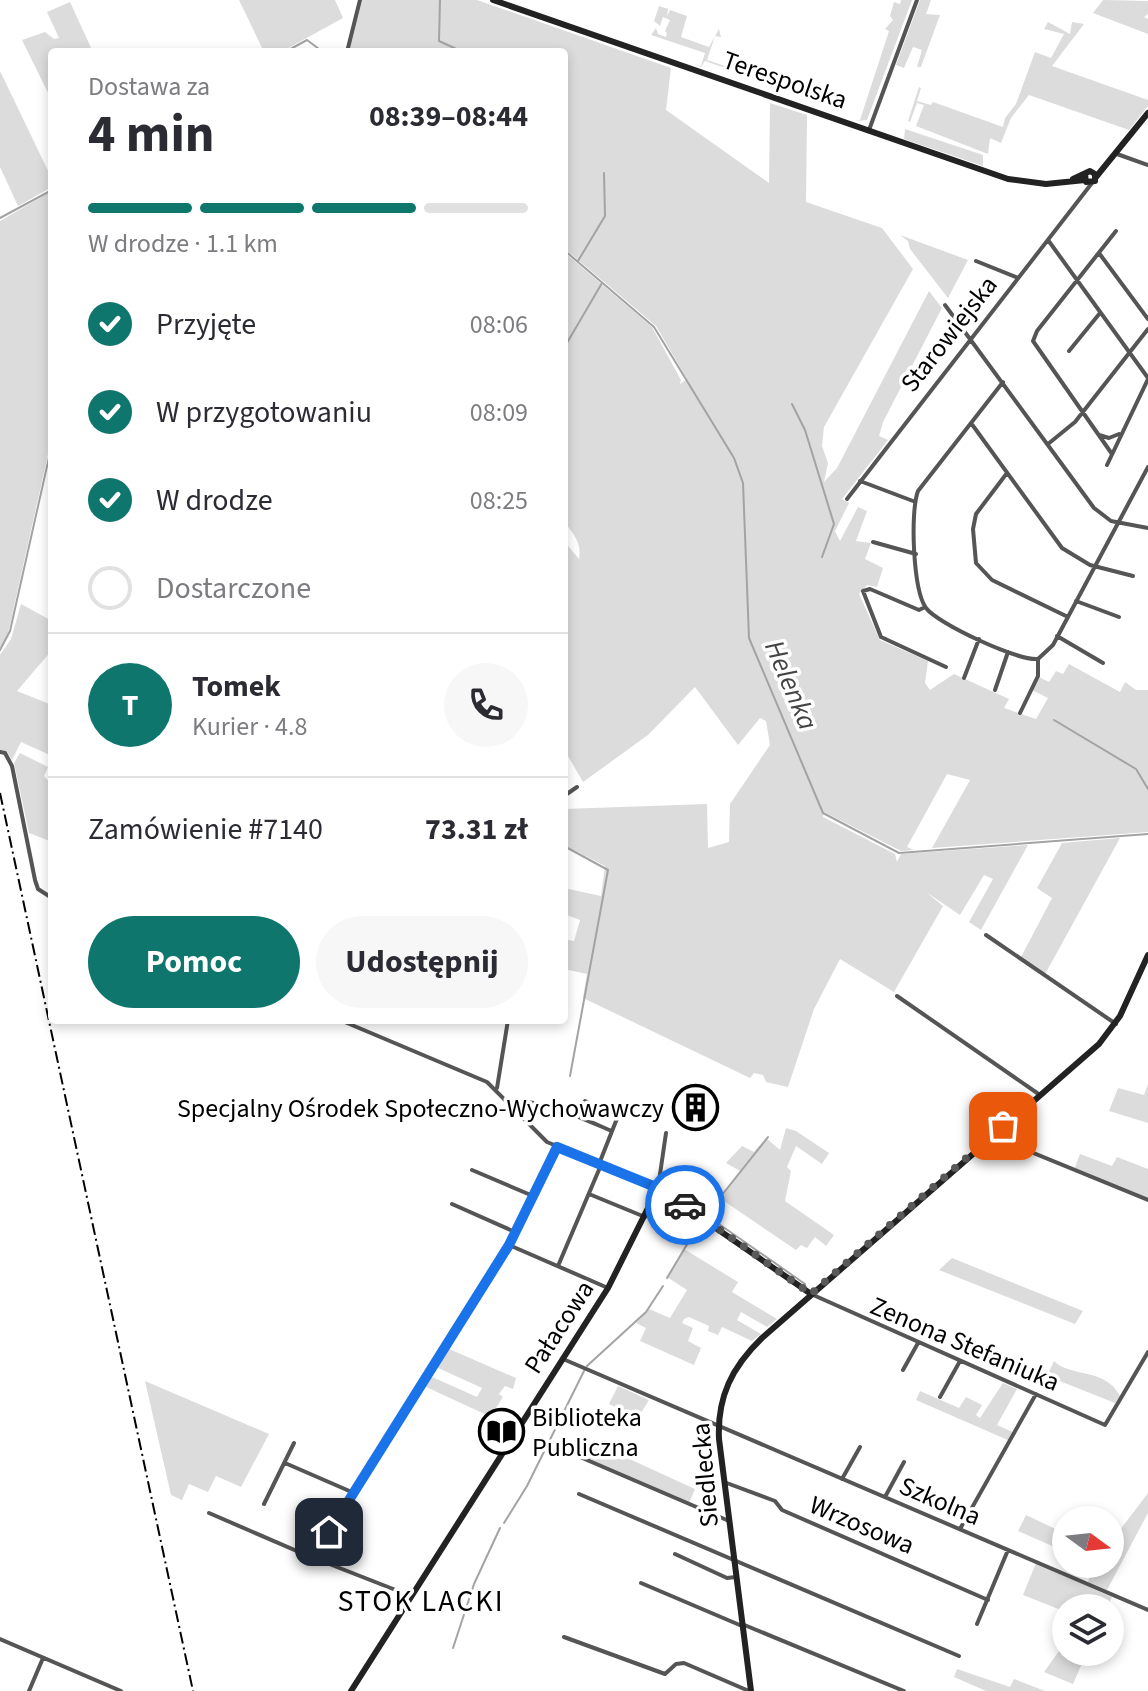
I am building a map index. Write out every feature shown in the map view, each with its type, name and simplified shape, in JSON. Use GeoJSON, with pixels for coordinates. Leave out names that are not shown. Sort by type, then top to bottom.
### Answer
{"type":"FeatureCollection","features":[{"type":"Feature","properties":{"kind":"street"},"geometry":{"type":"LineString","coordinates":[[348,48],[360,0]]}},
{"type":"Feature","properties":{"kind":"street","name":"Terespolska"},"geometry":{"type":"LineString","coordinates":[[493,0],[1008,179],[1035,184],[1089,178]]}},
{"type":"Feature","properties":{"kind":"street"},"geometry":{"type":"LineString","coordinates":[[869,130],[917,0]]}},
{"type":"Feature","properties":{"kind":"street"},"geometry":{"type":"LineString","coordinates":[[1089,178],[1109,162],[1148,113]]}},
{"type":"Feature","properties":{"kind":"street"},"geometry":{"type":"LineString","coordinates":[[1116,153],[1148,165]]}},
{"type":"Feature","properties":{"kind":"street","name":"Starowiejska"},"geometry":{"type":"LineString","coordinates":[[847,499],[1084,194],[1089,178]]}},
{"type":"Feature","properties":{"kind":"street"},"geometry":{"type":"LineString","coordinates":[[1112,454],[1033,341],[1037,331],[1116,231]]}},
{"type":"Feature","properties":{"kind":"street"},"geometry":{"type":"LineString","coordinates":[[1048,240],[1148,378],[1107,465]]}},
{"type":"Feature","properties":{"kind":"street"},"geometry":{"type":"LineString","coordinates":[[1099,253],[1148,319]]}},
{"type":"Feature","properties":{"kind":"street"},"geometry":{"type":"LineString","coordinates":[[976,261],[1018,278]]}},
{"type":"Feature","properties":{"kind":"street"},"geometry":{"type":"LineString","coordinates":[[945,305],[972,337],[1094,508],[1117,522],[1148,528]]}},
{"type":"Feature","properties":{"kind":"street"},"geometry":{"type":"LineString","coordinates":[[1069,351],[1100,313]]}},
{"type":"Feature","properties":{"kind":"street"},"geometry":{"type":"LineString","coordinates":[[1048,444],[1082,413],[1148,329]]}},
{"type":"Feature","properties":{"kind":"street"},"geometry":{"type":"LineString","coordinates":[[1142,372],[1148,366]]}},
{"type":"Feature","properties":{"kind":"street"},"geometry":{"type":"LineString","coordinates":[[1003,382],[925,481],[914,501],[921,597],[925,607],[940,619],[1027,660],[1038,659],[1049,650],[1068,617],[1148,467]]}},
{"type":"Feature","properties":{"kind":"street"},"geometry":{"type":"LineString","coordinates":[[971,423],[1062,548],[1094,567],[1133,576]]}},
{"type":"Feature","properties":{"kind":"street"},"geometry":{"type":"LineString","coordinates":[[1096,433],[1109,438],[1119,434]]}},
{"type":"Feature","properties":{"kind":"street"},"geometry":{"type":"LineString","coordinates":[[1007,473],[976,514],[976,563],[984,575],[1068,617]]}},
{"type":"Feature","properties":{"kind":"street"},"geometry":{"type":"LineString","coordinates":[[860,481],[914,501]]}},
{"type":"Feature","properties":{"kind":"street"},"geometry":{"type":"LineString","coordinates":[[873,542],[916,554]]}},
{"type":"Feature","properties":{"kind":"street"},"geometry":{"type":"LineString","coordinates":[[925,607],[919,610],[870,589],[863,591],[881,637],[946,667]]}},
{"type":"Feature","properties":{"kind":"street"},"geometry":{"type":"LineString","coordinates":[[1076,601],[1119,617]]}},
{"type":"Feature","properties":{"kind":"street"},"geometry":{"type":"LineString","coordinates":[[1057,636],[1103,663]]}},
{"type":"Feature","properties":{"kind":"street"},"geometry":{"type":"LineString","coordinates":[[964,678],[980,638]]}},
{"type":"Feature","properties":{"kind":"street"},"geometry":{"type":"LineString","coordinates":[[1049,650],[1056,654]]}},
{"type":"Feature","properties":{"kind":"street"},"geometry":{"type":"LineString","coordinates":[[995,690],[1008,652]]}},
{"type":"Feature","properties":{"kind":"street"},"geometry":{"type":"LineString","coordinates":[[1020,713],[1038,676],[1038,659]]}},
{"type":"Feature","properties":{"kind":"street"},"geometry":{"type":"LineString","coordinates":[[0,752],[5,753],[12,766],[38,889],[48,895]]}},
{"type":"Feature","properties":{"kind":"street"},"geometry":{"type":"LineString","coordinates":[[568,793],[577,787]]}},
{"type":"Feature","properties":{"kind":"street"},"geometry":{"type":"LineString","coordinates":[[986,935],[1116,1024]]}},
{"type":"Feature","properties":{"kind":"street","name":"Siedlecka"},"geometry":{"type":"LineString","coordinates":[[750,1691],[718,1426],[724,1392],[739,1362],[811,1294],[1099,1044],[1116,1024],[1148,955]]}},
{"type":"Feature","properties":{"kind":"street"},"geometry":{"type":"LineString","coordinates":[[897,996],[1040,1095]]}},
{"type":"Feature","properties":{"kind":"street"},"geometry":{"type":"LineString","coordinates":[[349,1024],[497,1088],[537,1133],[557,1147],[658,1188],[811,1294]]}},
{"type":"Feature","properties":{"kind":"street"},"geometry":{"type":"LineString","coordinates":[[497,1088],[507,1024]]}},
{"type":"Feature","properties":{"kind":"street"},"geometry":{"type":"LineString","coordinates":[[558,1266],[618,1116],[585,1101]]}},
{"type":"Feature","properties":{"kind":"street"},"geometry":{"type":"LineString","coordinates":[[513,1106],[521,1102],[563,1110],[612,1131]]}},
{"type":"Feature","properties":{"kind":"street","name":"Pałacowa"},"geometry":{"type":"LineString","coordinates":[[351,1691],[608,1288],[658,1188],[666,1133]]}},
{"type":"Feature","properties":{"kind":"street"},"geometry":{"type":"LineString","coordinates":[[992,1136],[1148,1200]]}},
{"type":"Feature","properties":{"kind":"street"},"geometry":{"type":"LineString","coordinates":[[314,1558],[509,1245],[557,1147]]}},
{"type":"Feature","properties":{"kind":"street"},"geometry":{"type":"LineString","coordinates":[[472,1170],[533,1196]]}},
{"type":"Feature","properties":{"kind":"street"},"geometry":{"type":"LineString","coordinates":[[589,1194],[645,1217]]}},
{"type":"Feature","properties":{"kind":"street"},"geometry":{"type":"LineString","coordinates":[[452,1204],[515,1232]]}},
{"type":"Feature","properties":{"kind":"street"},"geometry":{"type":"LineString","coordinates":[[509,1245],[608,1288]]}},
{"type":"Feature","properties":{"kind":"street","name":"Zenona Stefaniuka"},"geometry":{"type":"LineString","coordinates":[[811,1294],[1105,1425],[1148,1352]]}},
{"type":"Feature","properties":{"kind":"street"},"geometry":{"type":"LineString","coordinates":[[903,1370],[918,1343]]}},
{"type":"Feature","properties":{"kind":"street","name":"Szkolna"},"geometry":{"type":"LineString","coordinates":[[563,1359],[1148,1610]]}},
{"type":"Feature","properties":{"kind":"street"},"geometry":{"type":"LineString","coordinates":[[940,1397],[960,1361]]}},
{"type":"Feature","properties":{"kind":"street"},"geometry":{"type":"LineString","coordinates":[[960,1529],[1036,1394]]}},
{"type":"Feature","properties":{"kind":"street"},"geometry":{"type":"LineString","coordinates":[[264,1504],[294,1443]]}},
{"type":"Feature","properties":{"kind":"street"},"geometry":{"type":"LineString","coordinates":[[842,1479],[860,1447]]}},
{"type":"Feature","properties":{"kind":"street"},"geometry":{"type":"LineString","coordinates":[[580,1457],[729,1521]]}},
{"type":"Feature","properties":{"kind":"street"},"geometry":{"type":"LineString","coordinates":[[885,1497],[904,1462]]}},
{"type":"Feature","properties":{"kind":"street"},"geometry":{"type":"LineString","coordinates":[[285,1463],[354,1493]]}},
{"type":"Feature","properties":{"kind":"street","name":"Wrzosowa"},"geometry":{"type":"LineString","coordinates":[[724,1482],[775,1501],[782,1510],[988,1600]]}},
{"type":"Feature","properties":{"kind":"street"},"geometry":{"type":"LineString","coordinates":[[579,1494],[959,1656]]}},
{"type":"Feature","properties":{"kind":"street"},"geometry":{"type":"LineString","coordinates":[[209,1513],[411,1596]]}},
{"type":"Feature","properties":{"kind":"street"},"geometry":{"type":"LineString","coordinates":[[977,1624],[1008,1550]]}},
{"type":"Feature","properties":{"kind":"street"},"geometry":{"type":"LineString","coordinates":[[675,1554],[727,1578],[736,1577]]}},
{"type":"Feature","properties":{"kind":"street"},"geometry":{"type":"LineString","coordinates":[[641,1583],[904,1691]]}},
{"type":"Feature","properties":{"kind":"street"},"geometry":{"type":"LineString","coordinates":[[564,1637],[665,1674],[676,1664],[684,1663],[750,1691]]}},
{"type":"Feature","properties":{"kind":"street"},"geometry":{"type":"LineString","coordinates":[[0,1639],[121,1691]]}},
{"type":"Feature","properties":{"kind":"street"},"geometry":{"type":"LineString","coordinates":[[29,1691],[43,1658]]}},
{"type":"Feature","properties":{"kind":"shaded area"},"geometry":{"type":"Polygon","coordinates":[[[239,0],[335,0],[343,18],[288,48],[262,48],[239,0]]]}},
{"type":"Feature","properties":{"kind":"shaded area"},"geometry":{"type":"Polygon","coordinates":[[[362,0],[477,0],[671,68],[666,110],[769,183],[770,103],[807,115],[806,202],[882,228],[913,269],[824,427],[822,446],[828,463],[824,482],[837,468],[929,291],[942,308],[883,422],[879,436],[888,440],[842,499],[849,503],[835,531],[840,541],[858,507],[867,511],[856,541],[871,543],[865,559],[883,568],[877,587],[867,585],[859,594],[880,640],[928,661],[925,683],[930,690],[954,674],[1009,699],[1004,708],[1036,719],[1048,698],[1032,690],[1039,677],[1049,682],[1056,671],[1063,674],[1069,664],[1120,692],[1125,682],[1136,690],[1148,690],[1148,832],[932,848],[970,780],[947,774],[907,847],[914,850],[901,851],[824,812],[823,817],[895,854],[897,862],[901,854],[1028,845],[981,930],[969,922],[993,879],[984,875],[960,915],[926,892],[943,906],[894,992],[840,959],[814,1009],[788,1087],[766,1082],[763,1075],[754,1073],[750,1078],[583,998],[587,974],[568,970],[568,940],[574,941],[580,920],[568,916],[568,889],[601,896],[605,866],[568,847],[568,809],[707,804],[708,848],[729,842],[730,804],[770,745],[766,721],[760,718],[738,745],[695,687],[648,735],[583,782],[568,756],[568,546],[579,559],[580,553],[576,538],[568,527],[568,255],[652,327],[681,380],[680,384],[687,379],[656,326],[568,251],[568,48],[350,48],[362,0]]]}},
{"type":"Feature","properties":{"kind":"shaded area"},"geometry":{"type":"Polygon","coordinates":[[[901,0],[912,0],[867,120],[855,121],[860,120],[889,31],[885,29],[893,20],[890,16],[894,2],[900,4],[901,0]]]}},
{"type":"Feature","properties":{"kind":"shaded area"},"geometry":{"type":"Polygon","coordinates":[[[920,0],[931,0],[926,14],[940,15],[921,67],[917,67],[922,50],[913,47],[904,68],[896,65],[920,0]]]}},
{"type":"Feature","properties":{"kind":"shaded area"},"geometry":{"type":"Polygon","coordinates":[[[1103,0],[1148,1],[1148,14],[1144,17],[1148,19],[1148,34],[1093,13],[1103,0]]]}},
{"type":"Feature","properties":{"kind":"shaded area"},"geometry":{"type":"Polygon","coordinates":[[[70,2],[91,48],[48,48],[48,93],[22,40],[45,32],[54,39],[59,38],[47,12],[70,2]]]}},
{"type":"Feature","properties":{"kind":"shaded area"},"geometry":{"type":"Polygon","coordinates":[[[659,6],[668,9],[667,16],[670,10],[687,16],[681,37],[709,47],[715,36],[707,60],[752,75],[755,73],[846,110],[705,61],[701,67],[694,64],[701,66],[705,53],[651,35],[656,28],[658,34],[666,37],[670,20],[663,17],[660,26],[654,21],[659,6]]]}},
{"type":"Feature","properties":{"kind":"shaded area"},"geometry":{"type":"Polygon","coordinates":[[[1048,22],[1070,34],[1072,22],[1084,24],[1052,66],[1148,100],[1148,106],[1129,130],[1029,95],[1011,118],[1001,143],[990,138],[988,154],[916,126],[924,105],[917,103],[908,121],[919,87],[917,101],[931,105],[933,102],[1003,127],[1005,118],[1016,104],[1035,52],[1051,58],[1064,34],[1044,29],[1048,22]]]}},
{"type":"Feature","properties":{"kind":"shaded area"},"geometry":{"type":"Polygon","coordinates":[[[0,71],[48,171],[48,189],[18,206],[0,167],[0,71]]]}},
{"type":"Feature","properties":{"kind":"shaded area"},"geometry":{"type":"Polygon","coordinates":[[[905,129],[983,155],[983,166],[904,139],[905,129]]]}},
{"type":"Feature","properties":{"kind":"shaded area"},"geometry":{"type":"Polygon","coordinates":[[[48,193],[48,454],[7,638],[0,648],[0,221],[48,193]]]}},
{"type":"Feature","properties":{"kind":"shaded area"},"geometry":{"type":"Polygon","coordinates":[[[900,235],[968,260],[948,298],[910,249],[908,241],[900,235]]]}},
{"type":"Feature","properties":{"kind":"shaded area"},"geometry":{"type":"Polygon","coordinates":[[[21,604],[48,619],[48,655],[17,691],[48,703],[48,754],[21,742],[12,760],[7,752],[0,750],[0,655],[11,639],[21,604]]]}},
{"type":"Feature","properties":{"kind":"shaded area"},"geometry":{"type":"Polygon","coordinates":[[[20,753],[48,767],[44,776],[48,780],[48,840],[29,833],[14,763],[20,753]]]}},
{"type":"Feature","properties":{"kind":"shaded area"},"geometry":{"type":"Polygon","coordinates":[[[1120,838],[1045,974],[1021,957],[1052,898],[1037,888],[1062,843],[1120,838]]]}},
{"type":"Feature","properties":{"kind":"shaded area"},"geometry":{"type":"Polygon","coordinates":[[[1148,1084],[1148,1123],[1109,1111],[1118,1088],[1144,1095],[1148,1084]]]}},
{"type":"Feature","properties":{"kind":"shaded area"},"geometry":{"type":"Polygon","coordinates":[[[786,1128],[796,1131],[829,1153],[822,1164],[796,1146],[787,1167],[791,1171],[785,1201],[834,1235],[826,1246],[815,1237],[807,1248],[801,1245],[796,1250],[721,1199],[740,1171],[726,1163],[742,1146],[754,1152],[766,1138],[780,1150],[786,1128]]]}},
{"type":"Feature","properties":{"kind":"shaded area"},"geometry":{"type":"Polygon","coordinates":[[[1080,1154],[1112,1166],[1117,1157],[1148,1169],[1148,1199],[1074,1170],[1080,1154]]]}},
{"type":"Feature","properties":{"kind":"shaded area"},"geometry":{"type":"Polygon","coordinates":[[[684,1249],[738,1282],[732,1292],[777,1319],[767,1327],[741,1312],[737,1320],[761,1334],[752,1341],[722,1327],[718,1335],[708,1331],[709,1326],[689,1317],[684,1319],[682,1323],[693,1328],[688,1341],[701,1348],[694,1365],[640,1341],[646,1328],[636,1323],[649,1309],[670,1318],[687,1290],[667,1277],[684,1249]]]}},
{"type":"Feature","properties":{"kind":"shaded area"},"geometry":{"type":"Polygon","coordinates":[[[952,1258],[1083,1311],[1075,1324],[939,1270],[952,1258]]]}},
{"type":"Feature","properties":{"kind":"shaded area"},"geometry":{"type":"Polygon","coordinates":[[[447,1348],[516,1378],[513,1389],[505,1386],[499,1394],[503,1397],[492,1414],[515,1428],[424,1386],[430,1376],[477,1397],[482,1388],[436,1367],[447,1348]]]}},
{"type":"Feature","properties":{"kind":"shaded area"},"geometry":{"type":"Polygon","coordinates":[[[1054,1361],[1069,1370],[1106,1381],[1120,1396],[1115,1403],[1047,1376],[1054,1361]]]}},
{"type":"Feature","properties":{"kind":"shaded area"},"geometry":{"type":"Polygon","coordinates":[[[145,1381],[269,1434],[241,1487],[216,1476],[208,1492],[189,1484],[182,1500],[171,1495],[145,1381]]]}},
{"type":"Feature","properties":{"kind":"shaded area"},"geometry":{"type":"Polygon","coordinates":[[[1003,1383],[1017,1389],[997,1425],[1015,1433],[1010,1441],[916,1400],[920,1391],[959,1408],[966,1397],[982,1405],[976,1415],[980,1418],[1003,1383]]]}},
{"type":"Feature","properties":{"kind":"shaded area"},"geometry":{"type":"Polygon","coordinates":[[[618,1386],[649,1400],[638,1418],[609,1404],[618,1386]]]}},
{"type":"Feature","properties":{"kind":"shaded area"},"geometry":{"type":"Polygon","coordinates":[[[588,1440],[695,1489],[689,1503],[579,1456],[588,1440]]]}},
{"type":"Feature","properties":{"kind":"shaded area"},"geometry":{"type":"Polygon","coordinates":[[[1148,1493],[1148,1513],[1124,1558],[1124,1525],[1148,1493]]]}},
{"type":"Feature","properties":{"kind":"shaded area"},"geometry":{"type":"Polygon","coordinates":[[[1026,1515],[1052,1527],[1052,1546],[1018,1531],[1026,1515]]]}},
{"type":"Feature","properties":{"kind":"shaded area"},"geometry":{"type":"Polygon","coordinates":[[[1036,1563],[1052,1570],[1052,1578],[1070,1578],[1105,1594],[1052,1594],[1052,1606],[1023,1595],[1036,1563]]]}},
{"type":"Feature","properties":{"kind":"shaded area"},"geometry":{"type":"Polygon","coordinates":[[[1089,1578],[1113,1578],[1107,1590],[1088,1582],[1089,1578]]]}},
{"type":"Feature","properties":{"kind":"shaded area"},"geometry":{"type":"Polygon","coordinates":[[[1052,1661],[1052,1666],[1081,1666],[1073,1684],[1044,1672],[1052,1661]]]}},
{"type":"Feature","properties":{"kind":"shaded area"},"geometry":{"type":"Polygon","coordinates":[[[957,1669],[1010,1687],[1014,1679],[1045,1691],[986,1691],[954,1677],[957,1669]]]}},
{"type":"Feature","properties":{"kind":"waterway"},"geometry":{"type":"LineString","coordinates":[[440,0],[439,41],[454,48]]}},
{"type":"Feature","properties":{"kind":"waterway","name":"Helenka"},"geometry":{"type":"LineString","coordinates":[[292,48],[307,40],[318,48]]}},
{"type":"Feature","properties":{"kind":"waterway"},"geometry":{"type":"LineString","coordinates":[[578,261],[605,216],[604,173]]}},
{"type":"Feature","properties":{"kind":"waterway"},"geometry":{"type":"LineString","coordinates":[[0,218],[48,192]]}},
{"type":"Feature","properties":{"kind":"waterway","name":"Helenka"},"geometry":{"type":"LineString","coordinates":[[568,253],[654,327],[734,458],[743,483],[749,638],[823,813],[899,853],[1148,834]]}},
{"type":"Feature","properties":{"kind":"waterway"},"geometry":{"type":"LineString","coordinates":[[568,341],[602,283]]}},
{"type":"Feature","properties":{"kind":"waterway"},"geometry":{"type":"LineString","coordinates":[[792,404],[805,430],[834,524],[822,557]]}},
{"type":"Feature","properties":{"kind":"waterway","name":"Helenka"},"geometry":{"type":"LineString","coordinates":[[0,650],[10,631],[48,462]]}},
{"type":"Feature","properties":{"kind":"waterway"},"geometry":{"type":"LineString","coordinates":[[1054,720],[1136,769],[1148,789]]}},
{"type":"Feature","properties":{"kind":"waterway"},"geometry":{"type":"LineString","coordinates":[[568,848],[608,870],[570,1076]]}},
{"type":"Feature","properties":{"kind":"waterway"},"geometry":{"type":"LineString","coordinates":[[768,1137],[706,1215],[805,1284]]}},
{"type":"Feature","properties":{"kind":"waterway"},"geometry":{"type":"LineString","coordinates":[[667,1278],[701,1221]]}},
{"type":"Feature","properties":{"kind":"waterway"},"geometry":{"type":"LineString","coordinates":[[587,1366],[646,1312],[663,1286]]}},
{"type":"Feature","properties":{"kind":"waterway"},"geometry":{"type":"LineString","coordinates":[[504,1523],[527,1486],[584,1371]]}},
{"type":"Feature","properties":{"kind":"waterway"},"geometry":{"type":"LineString","coordinates":[[453,1648],[474,1584],[500,1528]]}},
{"type":"Feature","properties":{"kind":"railway"},"geometry":{"type":"LineString","coordinates":[[0,793],[48,1016]]}},
{"type":"Feature","properties":{"kind":"railway"},"geometry":{"type":"LineString","coordinates":[[50,1024],[193,1691]]}},
{"type":"Feature","properties":{"kind":"way so far"},"geometry":{"type":"LineString","coordinates":[[685,1205],[811,1294],[1003,1126]]}},
{"type":"Feature","properties":{"kind":"place","name":"Specjalny Ośrodek Społeczno-Wychowawczy"},"geometry":{"type":"Point","coordinates":[695,1108]}},
{"type":"Feature","properties":{"kind":"place","name":"Biblioteka Publiczna"},"geometry":{"type":"Point","coordinates":[501,1432]}},
{"type":"Feature","properties":{"kind":"district","name":"STOK LACKI"},"geometry":{"type":"Point","coordinates":[421,1601]}},
{"type":"Feature","properties":{"kind":"route"},"geometry":{"type":"LineString","coordinates":[[329,1532],[509,1245],[557,1147],[667,1192],[685,1205]]}}]}
